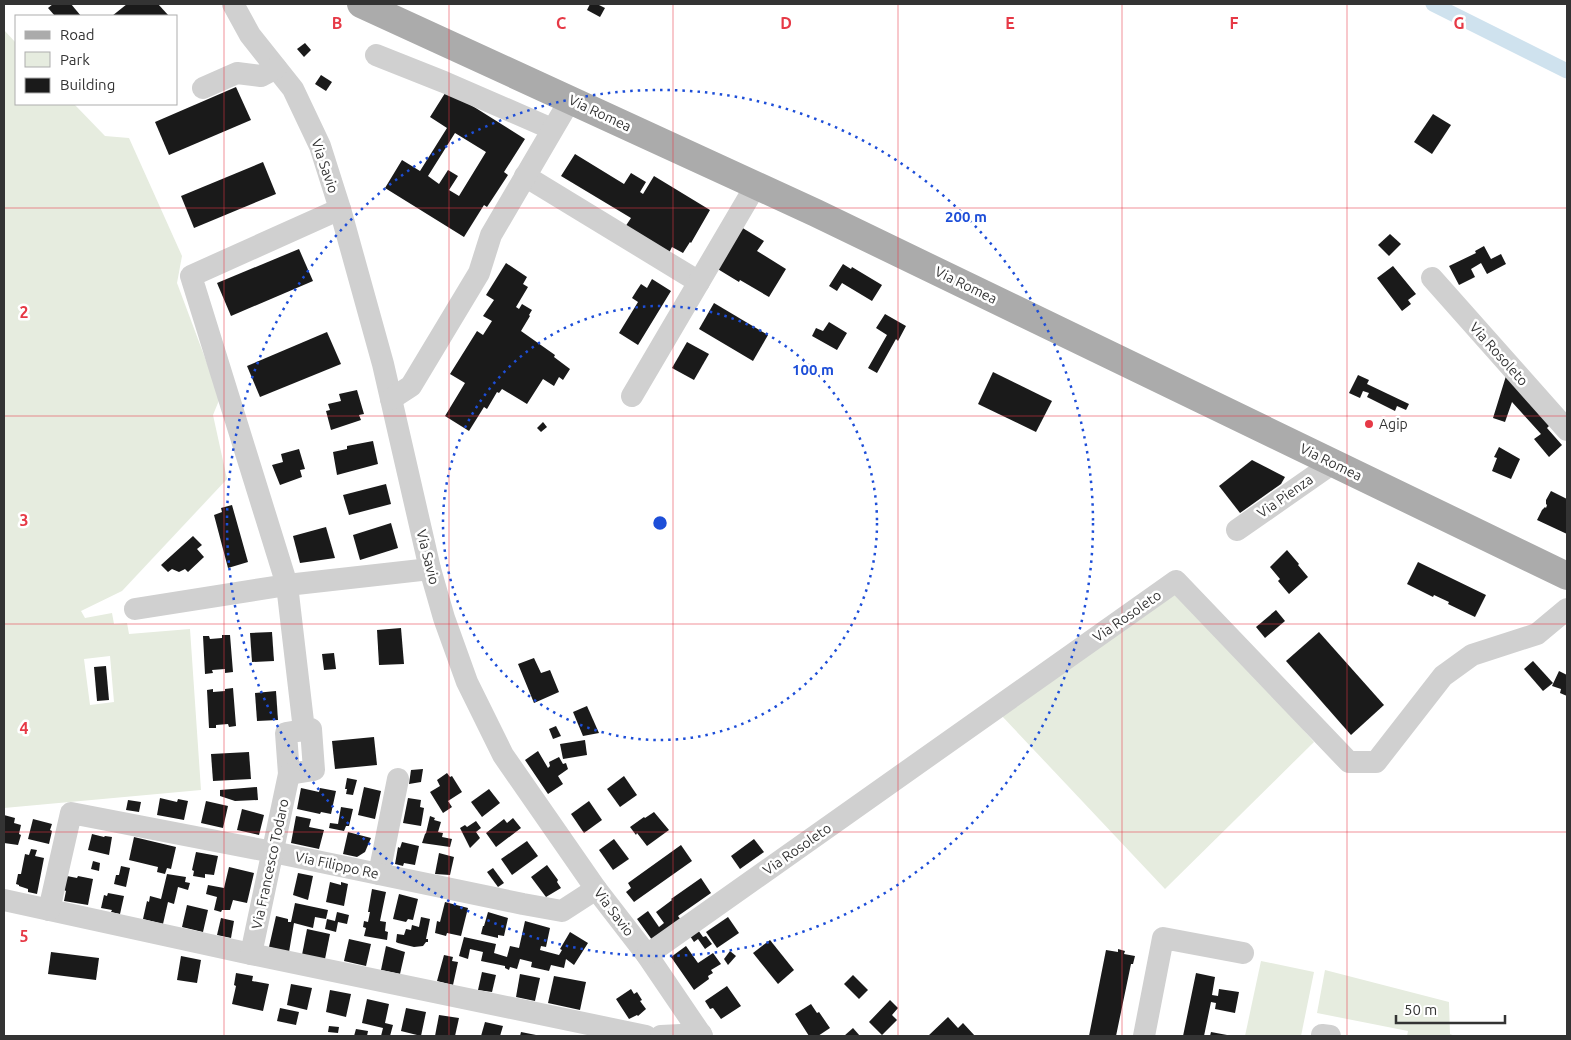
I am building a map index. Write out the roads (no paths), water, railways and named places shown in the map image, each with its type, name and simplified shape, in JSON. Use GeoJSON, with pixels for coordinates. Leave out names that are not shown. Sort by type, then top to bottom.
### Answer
{"type":"FeatureCollection","features":[{"type":"Feature","properties":{"kind":"main road","name":"Via Romea"},"geometry":{"type":"LineString","coordinates":[[361,4],[816,212],[1567,576]]}},
{"type":"Feature","properties":{"kind":"street","name":"Via Savio"},"geometry":{"type":"LineString","coordinates":[[233,4],[250,35],[293,89],[320,146],[340,209],[383,364],[430,569],[444,618],[467,682],[502,755],[596,889],[647,955],[702,1035]]}},
{"type":"Feature","properties":{"kind":"street"},"geometry":{"type":"LineString","coordinates":[[250,35],[251,4]]}},
{"type":"Feature","properties":{"kind":"street"},"geometry":{"type":"LineString","coordinates":[[376,55],[552,129]]}},
{"type":"Feature","properties":{"kind":"street"},"geometry":{"type":"LineString","coordinates":[[203,88],[237,73],[261,76],[276,68]]}},
{"type":"Feature","properties":{"kind":"street"},"geometry":{"type":"LineString","coordinates":[[391,399],[411,386],[479,273],[491,236],[570,100]]}},
{"type":"Feature","properties":{"kind":"street"},"geometry":{"type":"LineString","coordinates":[[525,176],[699,282]]}},
{"type":"Feature","properties":{"kind":"street"},"geometry":{"type":"LineString","coordinates":[[632,396],[756,185]]}},
{"type":"Feature","properties":{"kind":"street","name":"Via Francesco Todaro"},"geometry":{"type":"LineString","coordinates":[[251,954],[289,774],[286,733],[304,730],[287,585],[191,276],[340,209]]}},
{"type":"Feature","properties":{"kind":"street","name":"Via Rosoleto"},"geometry":{"type":"LineString","coordinates":[[1432,278],[1567,430]]}},
{"type":"Feature","properties":{"kind":"street","name":"Via Pienza"},"geometry":{"type":"LineString","coordinates":[[1236,530],[1333,463]]}},
{"type":"Feature","properties":{"kind":"street"},"geometry":{"type":"LineString","coordinates":[[135,609],[287,585],[430,569]]}},
{"type":"Feature","properties":{"kind":"street","name":"Via Rosoleto"},"geometry":{"type":"LineString","coordinates":[[647,955],[1176,581],[1349,762],[1376,762],[1443,676],[1472,655],[1537,634],[1567,609]]}},
{"type":"Feature","properties":{"kind":"street"},"geometry":{"type":"LineString","coordinates":[[379,874],[398,779]]}},
{"type":"Feature","properties":{"kind":"street","name":"Via Filippo Re"},"geometry":{"type":"LineString","coordinates":[[49,910],[71,813],[273,852],[523,904],[562,910],[596,889]]}},
{"type":"Feature","properties":{"kind":"street"},"geometry":{"type":"LineString","coordinates":[[4,900],[251,954],[573,1029],[646,1036]]}},
{"type":"Feature","properties":{"kind":"street"},"geometry":{"type":"LineString","coordinates":[[1144,1036],[1163,938],[1243,953]]}},
{"type":"Feature","properties":{"kind":"street"},"geometry":{"type":"LineString","coordinates":[[661,1036],[702,1035]]}},
{"type":"Feature","properties":{"kind":"waterway"},"geometry":{"type":"LineString","coordinates":[[1433,4],[1567,71]]}},
{"type":"Feature","properties":{"kind":"place","name":"Agip"},"geometry":{"type":"Point","coordinates":[1369,424]}}]}
